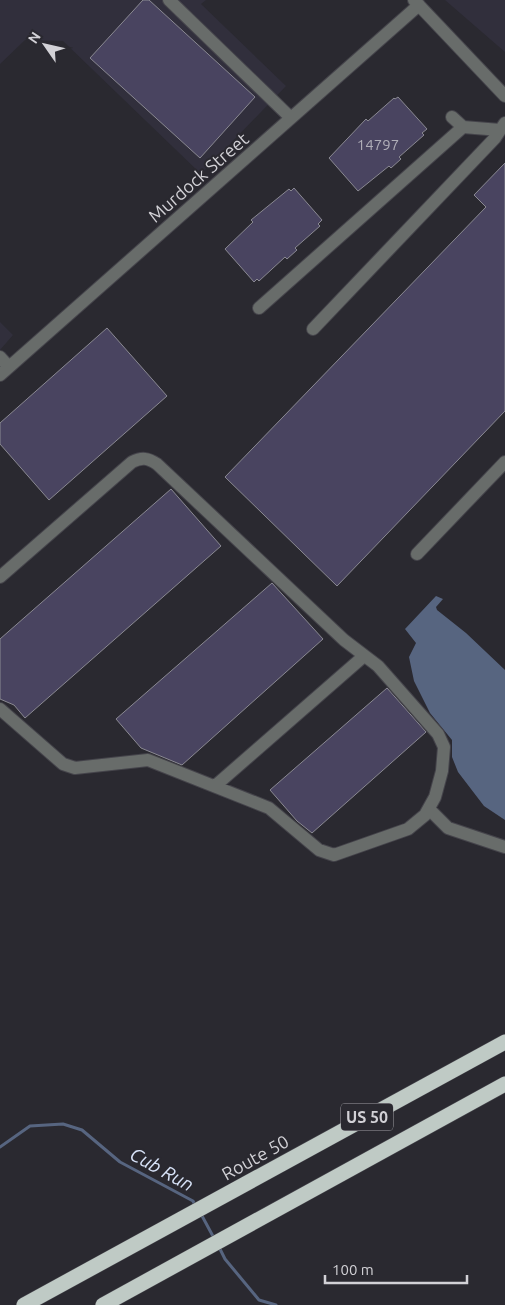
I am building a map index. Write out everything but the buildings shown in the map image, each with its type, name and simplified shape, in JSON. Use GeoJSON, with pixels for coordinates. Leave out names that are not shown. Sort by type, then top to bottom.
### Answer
{"type":"FeatureCollection","features":[{"type":"Feature","properties":{"kind":"highway","name":"Route 50"},"geometry":{"type":"LineString","coordinates":[[24,1305],[505,1042]]}},
{"type":"Feature","properties":{"kind":"highway","name":"US 50"},"geometry":{"type":"LineString","coordinates":[[102,1305],[505,1084]]}},
{"type":"Feature","properties":{"kind":"street"},"geometry":{"type":"LineString","coordinates":[[175,2],[291,118]]}},
{"type":"Feature","properties":{"kind":"street"},"geometry":{"type":"LineString","coordinates":[[416,3],[505,96]]}},
{"type":"Feature","properties":{"kind":"street","name":"Murdock Street"},"geometry":{"type":"LineString","coordinates":[[4,371],[291,118],[416,3]]}},
{"type":"Feature","properties":{"kind":"street"},"geometry":{"type":"LineString","coordinates":[[452,117],[463,127]]}},
{"type":"Feature","properties":{"kind":"street"},"geometry":{"type":"LineString","coordinates":[[259,308],[463,127],[502,127]]}},
{"type":"Feature","properties":{"kind":"street"},"geometry":{"type":"LineString","coordinates":[[313,329],[502,127]]}},
{"type":"Feature","properties":{"kind":"street"},"geometry":{"type":"LineString","coordinates":[[0,357],[4,371]]}},
{"type":"Feature","properties":{"kind":"street"},"geometry":{"type":"LineString","coordinates":[[0,577],[132,462],[139,458],[148,459],[158,464],[344,640],[378,666],[442,741],[444,754],[442,771],[439,787],[430,810],[416,824],[408,829],[334,855],[319,850],[269,808],[148,760],[75,768],[63,764],[0,709]]}},
{"type":"Feature","properties":{"kind":"street"},"geometry":{"type":"LineString","coordinates":[[417,554],[505,462]]}},
{"type":"Feature","properties":{"kind":"street"},"geometry":{"type":"LineString","coordinates":[[215,786],[364,656]]}},
{"type":"Feature","properties":{"kind":"street"},"geometry":{"type":"LineString","coordinates":[[430,810],[448,828],[505,847]]}},
{"type":"Feature","properties":{"kind":"shaded area"},"geometry":{"type":"Polygon","coordinates":[[[0,0],[206,0],[201,4],[286,86],[201,174],[63,41],[25,40],[0,64],[0,0]]]}},
{"type":"Feature","properties":{"kind":"shaded area"},"geometry":{"type":"Polygon","coordinates":[[[445,0],[505,0],[505,52],[445,0]]]}},
{"type":"Feature","properties":{"kind":"shaded area"},"geometry":{"type":"Polygon","coordinates":[[[0,322],[13,335],[0,350],[0,322]]]}},
{"type":"Feature","properties":{"kind":"water"},"geometry":{"type":"Polygon","coordinates":[[[436,596],[443,599],[436,607],[437,610],[466,633],[505,670],[505,820],[484,806],[458,772],[452,757],[452,740],[430,713],[414,681],[409,657],[416,643],[405,629],[436,596]]]}},
{"type":"Feature","properties":{"kind":"waterway","name":"Cub Run"},"geometry":{"type":"LineString","coordinates":[[0,1147],[30,1126],[63,1124],[82,1130],[120,1162],[193,1201],[196,1207]]}},
{"type":"Feature","properties":{"kind":"waterway","name":"Cub Run"},"geometry":{"type":"LineString","coordinates":[[201,1214],[215,1240]]}},
{"type":"Feature","properties":{"kind":"waterway","name":"Cub Run"},"geometry":{"type":"LineString","coordinates":[[219,1247],[225,1259],[259,1300],[276,1305]]}}]}
